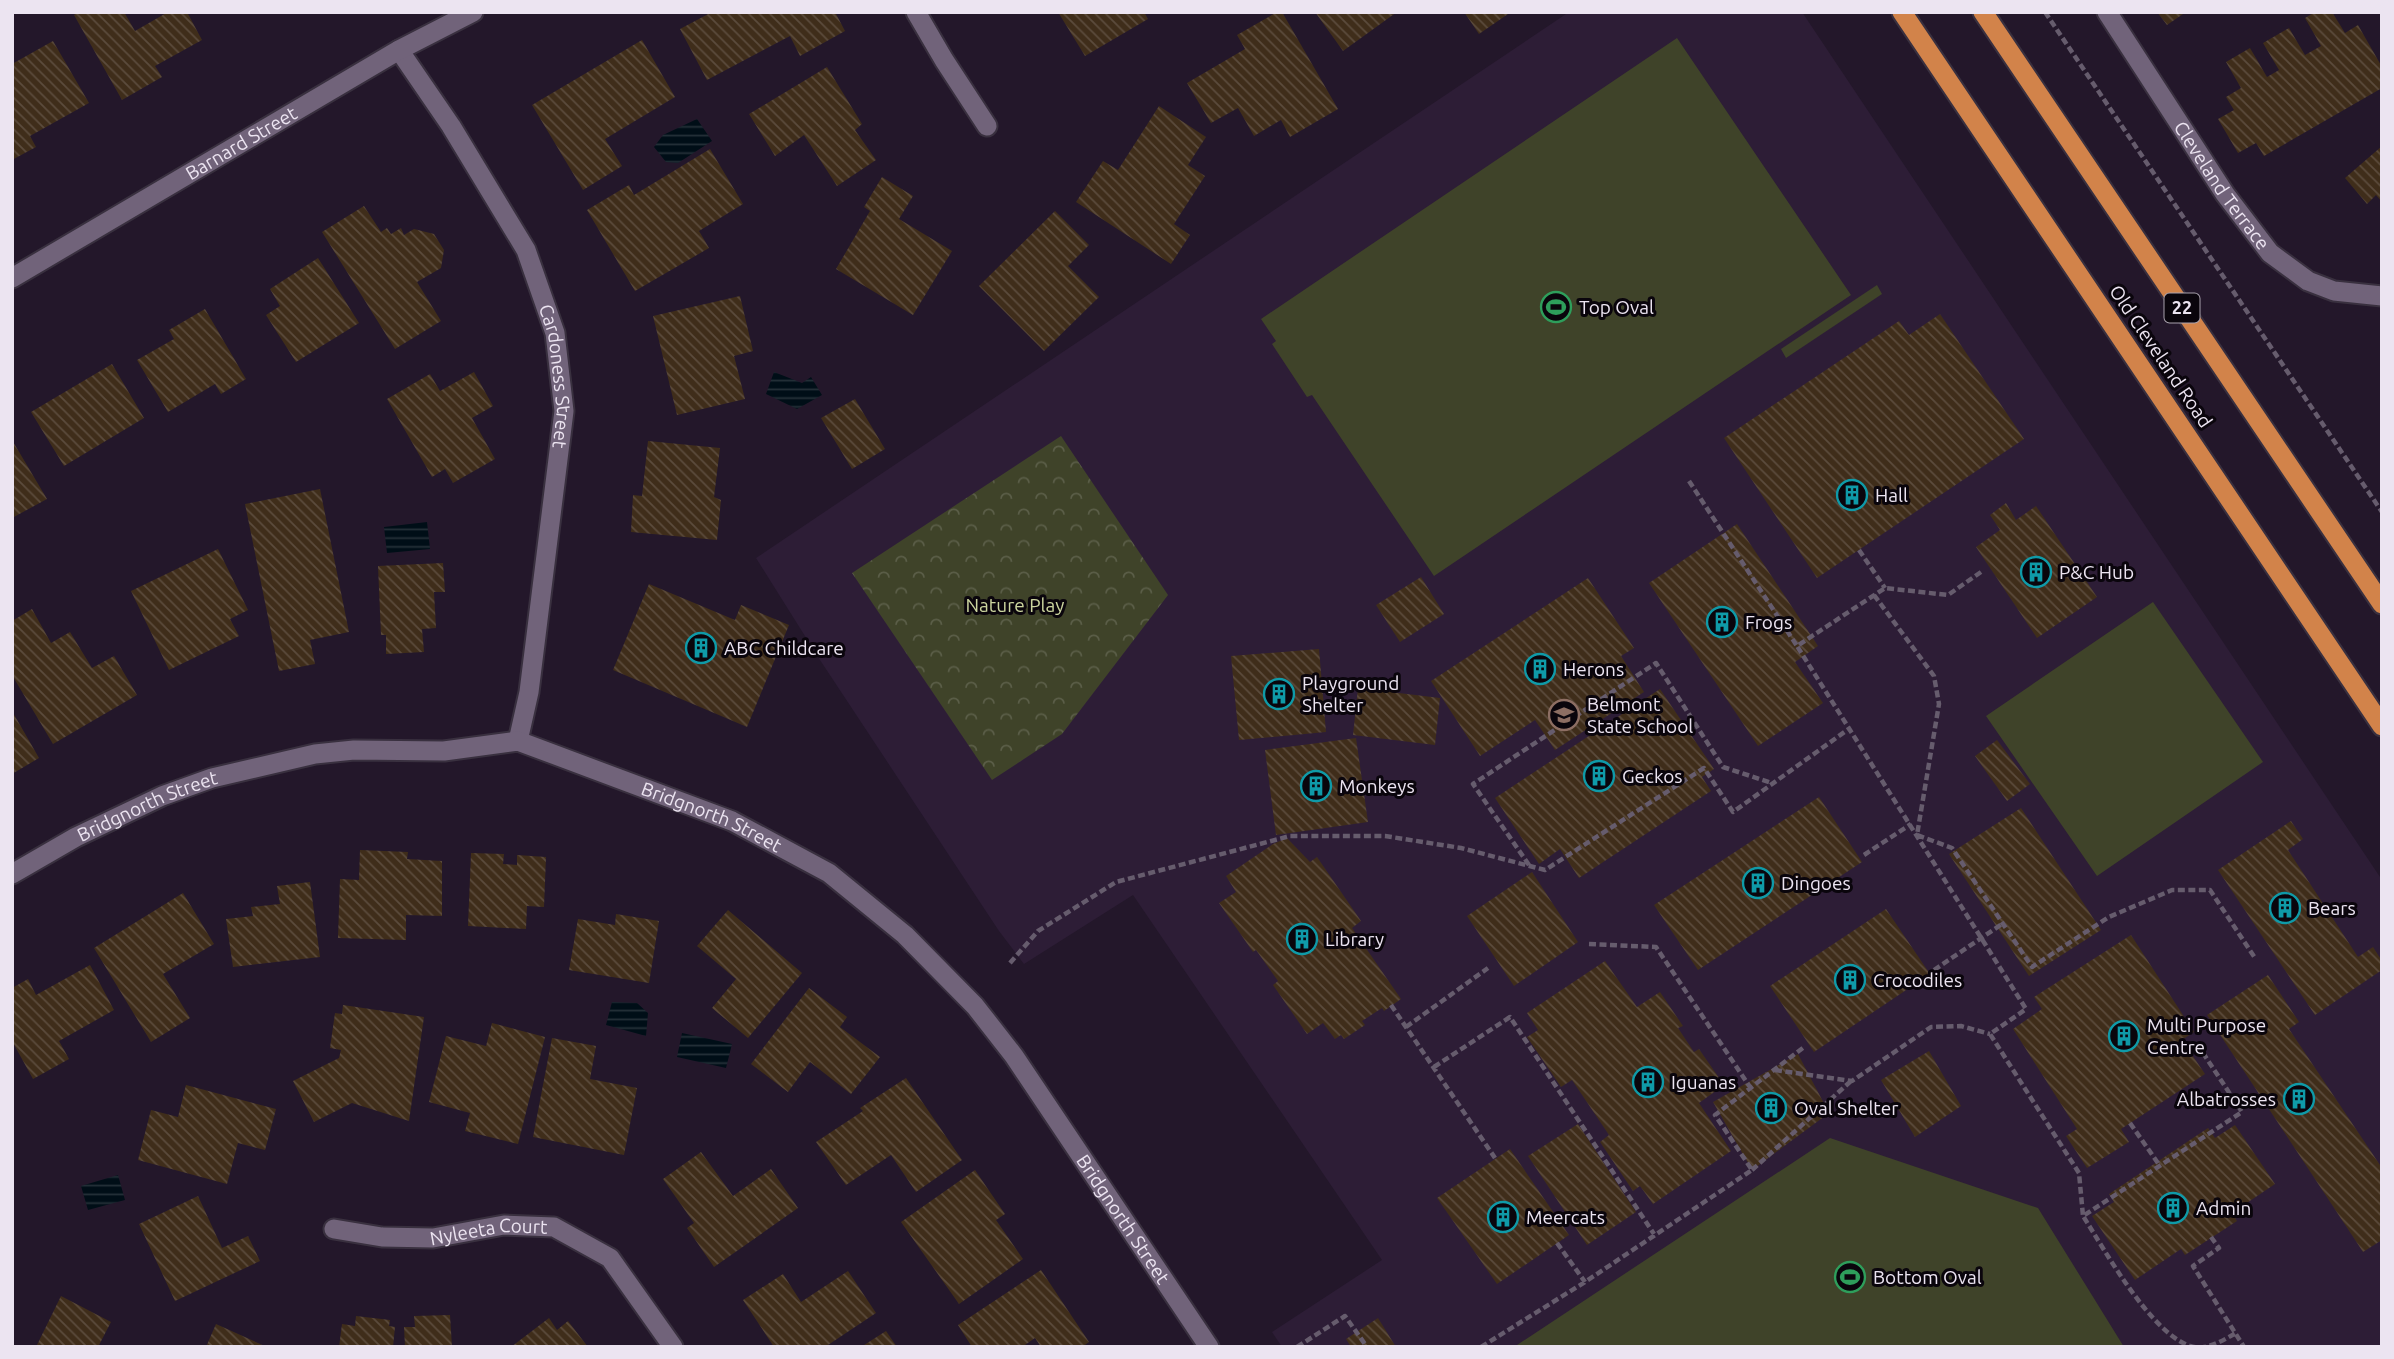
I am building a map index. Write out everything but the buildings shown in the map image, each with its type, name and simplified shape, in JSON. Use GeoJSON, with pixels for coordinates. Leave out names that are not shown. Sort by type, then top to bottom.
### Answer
{"type":"FeatureCollection","features":[{"type":"Feature","properties":{"kind":"highway","name":"Old Cleveland Road"},"geometry":{"type":"LineString","coordinates":[[1902,12],[2382,726]]}},
{"type":"Feature","properties":{"kind":"highway","name":"22"},"geometry":{"type":"LineString","coordinates":[[1983,12],[2382,604]]}},
{"type":"Feature","properties":{"kind":"street","name":"Barnard Street"},"geometry":{"type":"LineString","coordinates":[[12,278],[398,50],[473,12]]}},
{"type":"Feature","properties":{"kind":"street"},"geometry":{"type":"LineString","coordinates":[[916,12],[987,126]]}},
{"type":"Feature","properties":{"kind":"street","name":"Cleveland Terrace"},"geometry":{"type":"LineString","coordinates":[[2107,12],[2225,194],[2270,254],[2308,281],[2334,291],[2382,296]]}},
{"type":"Feature","properties":{"kind":"street","name":"Cardoness Street"},"geometry":{"type":"LineString","coordinates":[[398,50],[446,119],[526,250],[555,332],[564,411],[529,692],[518,741]]}},
{"type":"Feature","properties":{"kind":"street","name":"Bridgnorth Street"},"geometry":{"type":"LineString","coordinates":[[12,874],[76,837],[162,796],[260,765],[315,754],[354,750],[444,751],[518,741],[732,821],[829,873],[905,935],[975,1006],[1014,1056],[1209,1347]]}},
{"type":"Feature","properties":{"kind":"street","name":"Nyleeta Court"},"geometry":{"type":"LineString","coordinates":[[334,1230],[382,1237],[433,1238],[504,1225],[554,1227],[610,1258],[673,1347]]}},
{"type":"Feature","properties":{"kind":"path"},"geometry":{"type":"LineString","coordinates":[[2045,12],[2382,512]]}},
{"type":"Feature","properties":{"kind":"path"},"geometry":{"type":"LineString","coordinates":[[1689,481],[1850,728],[2026,1009],[1990,1034]]}},
{"type":"Feature","properties":{"kind":"path"},"geometry":{"type":"LineString","coordinates":[[1859,550],[1885,588]]}},
{"type":"Feature","properties":{"kind":"path"},"geometry":{"type":"LineString","coordinates":[[1797,646],[1885,588],[1948,595],[1982,572]]}},
{"type":"Feature","properties":{"kind":"path"},"geometry":{"type":"LineString","coordinates":[[1874,595],[1934,676],[1939,704],[1917,835]]}},
{"type":"Feature","properties":{"kind":"path"},"geometry":{"type":"LineString","coordinates":[[1530,866],[1474,784],[1656,663],[1723,767],[1773,783]]}},
{"type":"Feature","properties":{"kind":"path"},"geometry":{"type":"LineString","coordinates":[[1010,963],[1038,931],[1116,882],[1290,836],[1385,836],[1461,848],[1545,870],[1704,768],[1733,812],[1850,728]]}},
{"type":"Feature","properties":{"kind":"path"},"geometry":{"type":"LineString","coordinates":[[1864,855],[1911,824]]}},
{"type":"Feature","properties":{"kind":"path"},"geometry":{"type":"LineString","coordinates":[[1917,835],[1952,848],[2032,967],[2109,917],[2172,890],[2210,890],[2255,958]]}},
{"type":"Feature","properties":{"kind":"path"},"geometry":{"type":"LineString","coordinates":[[1934,970],[2003,924]]}},
{"type":"Feature","properties":{"kind":"path"},"geometry":{"type":"LineString","coordinates":[[1589,944],[1656,947],[1750,1087]]}},
{"type":"Feature","properties":{"kind":"path"},"geometry":{"type":"LineString","coordinates":[[1406,1027],[1488,968]]}},
{"type":"Feature","properties":{"kind":"path"},"geometry":{"type":"LineString","coordinates":[[1391,1005],[1495,1158]]}},
{"type":"Feature","properties":{"kind":"path"},"geometry":{"type":"LineString","coordinates":[[1434,1067],[1510,1017],[1654,1234]]}},
{"type":"Feature","properties":{"kind":"path"},"geometry":{"type":"LineString","coordinates":[[1481,1347],[1585,1282],[1752,1170],[1852,1081],[1931,1027],[1961,1026],[1990,1034],[2079,1173],[2083,1216],[2129,1287],[2162,1328],[2191,1347],[2215,1345],[2236,1333]]}},
{"type":"Feature","properties":{"kind":"path"},"geometry":{"type":"LineString","coordinates":[[2083,1216],[2242,1112],[2197,1044]]}},
{"type":"Feature","properties":{"kind":"path"},"geometry":{"type":"LineString","coordinates":[[1752,1170],[1715,1115],[1804,1047]]}},
{"type":"Feature","properties":{"kind":"path"},"geometry":{"type":"LineString","coordinates":[[1773,1070],[1852,1081]]}},
{"type":"Feature","properties":{"kind":"path"},"geometry":{"type":"LineString","coordinates":[[2130,1123],[2160,1166]]}},
{"type":"Feature","properties":{"kind":"path"},"geometry":{"type":"LineString","coordinates":[[2211,1237],[2219,1248],[2193,1266],[2245,1347]]}},
{"type":"Feature","properties":{"kind":"path"},"geometry":{"type":"LineString","coordinates":[[1557,1243],[1585,1282]]}},
{"type":"Feature","properties":{"kind":"path"},"geometry":{"type":"LineString","coordinates":[[1297,1347],[1345,1316],[1367,1347]]}},
{"type":"Feature","properties":{"kind":"shaded area","name":"Belmont State School"},"geometry":{"type":"Polygon","coordinates":[[[1569,12],[1802,12],[2382,880],[2382,1347],[1282,1347],[1272,1332],[1382,1260],[1133,895],[1024,964],[999,931],[820,660],[756,558],[1569,12]]]}},
{"type":"Feature","properties":{"kind":"shaded area"},"geometry":{"type":"Polygon","coordinates":[[[697,119],[712,141],[678,163],[666,162],[654,147],[663,135],[697,119]]]}},
{"type":"Feature","properties":{"kind":"shaded area"},"geometry":{"type":"Polygon","coordinates":[[[774,372],[802,383],[811,377],[822,395],[797,409],[766,394],[774,372]]]}},
{"type":"Feature","properties":{"kind":"shaded area"},"geometry":{"type":"Polygon","coordinates":[[[427,522],[430,549],[387,553],[384,527],[427,522]]]}},
{"type":"Feature","properties":{"kind":"shaded area"},"geometry":{"type":"Polygon","coordinates":[[[612,1002],[637,1003],[648,1013],[646,1036],[606,1025],[612,1002]]]}},
{"type":"Feature","properties":{"kind":"shaded area"},"geometry":{"type":"Polygon","coordinates":[[[682,1033],[732,1044],[726,1068],[677,1057],[682,1033]]]}},
{"type":"Feature","properties":{"kind":"shaded area"},"geometry":{"type":"Polygon","coordinates":[[[118,1175],[125,1200],[88,1210],[81,1186],[118,1175]]]}},
{"type":"Feature","properties":{"kind":"green space","name":"Top Oval"},"geometry":{"type":"Polygon","coordinates":[[[1677,38],[1851,295],[1434,576],[1312,395],[1307,397],[1272,344],[1276,341],[1261,319],[1677,38]]]}},
{"type":"Feature","properties":{"kind":"green space"},"geometry":{"type":"Polygon","coordinates":[[[1877,285],[1882,294],[1786,358],[1781,349],[1877,285]]]}},
{"type":"Feature","properties":{"kind":"green space","name":"Nature Play"},"geometry":{"type":"Polygon","coordinates":[[[1061,436],[1168,595],[1062,734],[992,780],[852,573],[1061,436]]]}},
{"type":"Feature","properties":{"kind":"green space"},"geometry":{"type":"Polygon","coordinates":[[[2153,602],[2263,762],[2097,876],[1986,716],[2153,602]]]}},
{"type":"Feature","properties":{"kind":"green space","name":"Bottom Oval"},"geometry":{"type":"Polygon","coordinates":[[[1830,1138],[2038,1208],[2124,1347],[1514,1347],[1830,1138]]]}},
{"type":"Feature","properties":{"kind":"place","name":"Top Oval"},"geometry":{"type":"Point","coordinates":[1556,307]}},
{"type":"Feature","properties":{"kind":"place","name":"Hall"},"geometry":{"type":"Point","coordinates":[1852,495]}},
{"type":"Feature","properties":{"kind":"place","name":"P&C Hub"},"geometry":{"type":"Point","coordinates":[2036,572]}},
{"type":"Feature","properties":{"kind":"place","name":"Frogs"},"geometry":{"type":"Point","coordinates":[1722,622]}},
{"type":"Feature","properties":{"kind":"place","name":"ABC Childcare"},"geometry":{"type":"Point","coordinates":[701,648]}},
{"type":"Feature","properties":{"kind":"place","name":"Herons"},"geometry":{"type":"Point","coordinates":[1540,669]}},
{"type":"Feature","properties":{"kind":"place","name":"Playground Shelter"},"geometry":{"type":"Point","coordinates":[1279,694]}},
{"type":"Feature","properties":{"kind":"place","name":"Belmont State School"},"geometry":{"type":"Point","coordinates":[1564,715]}},
{"type":"Feature","properties":{"kind":"place","name":"Geckos"},"geometry":{"type":"Point","coordinates":[1599,776]}},
{"type":"Feature","properties":{"kind":"place","name":"Monkeys"},"geometry":{"type":"Point","coordinates":[1316,786]}},
{"type":"Feature","properties":{"kind":"place","name":"Dingoes"},"geometry":{"type":"Point","coordinates":[1758,883]}},
{"type":"Feature","properties":{"kind":"place","name":"Bears"},"geometry":{"type":"Point","coordinates":[2285,908]}},
{"type":"Feature","properties":{"kind":"place","name":"Library"},"geometry":{"type":"Point","coordinates":[1302,939]}},
{"type":"Feature","properties":{"kind":"place","name":"Crocodiles"},"geometry":{"type":"Point","coordinates":[1850,980]}},
{"type":"Feature","properties":{"kind":"place","name":"Multi Purpose Centre"},"geometry":{"type":"Point","coordinates":[2124,1036]}},
{"type":"Feature","properties":{"kind":"place","name":"Iguanas"},"geometry":{"type":"Point","coordinates":[1648,1082]}},
{"type":"Feature","properties":{"kind":"place","name":"Albatrosses"},"geometry":{"type":"Point","coordinates":[2299,1099]}},
{"type":"Feature","properties":{"kind":"place","name":"Oval Shelter"},"geometry":{"type":"Point","coordinates":[1771,1108]}},
{"type":"Feature","properties":{"kind":"place","name":"Admin"},"geometry":{"type":"Point","coordinates":[2173,1208]}},
{"type":"Feature","properties":{"kind":"place","name":"Meercats"},"geometry":{"type":"Point","coordinates":[1503,1217]}},
{"type":"Feature","properties":{"kind":"place","name":"Bottom Oval"},"geometry":{"type":"Point","coordinates":[1850,1277]}}]}
